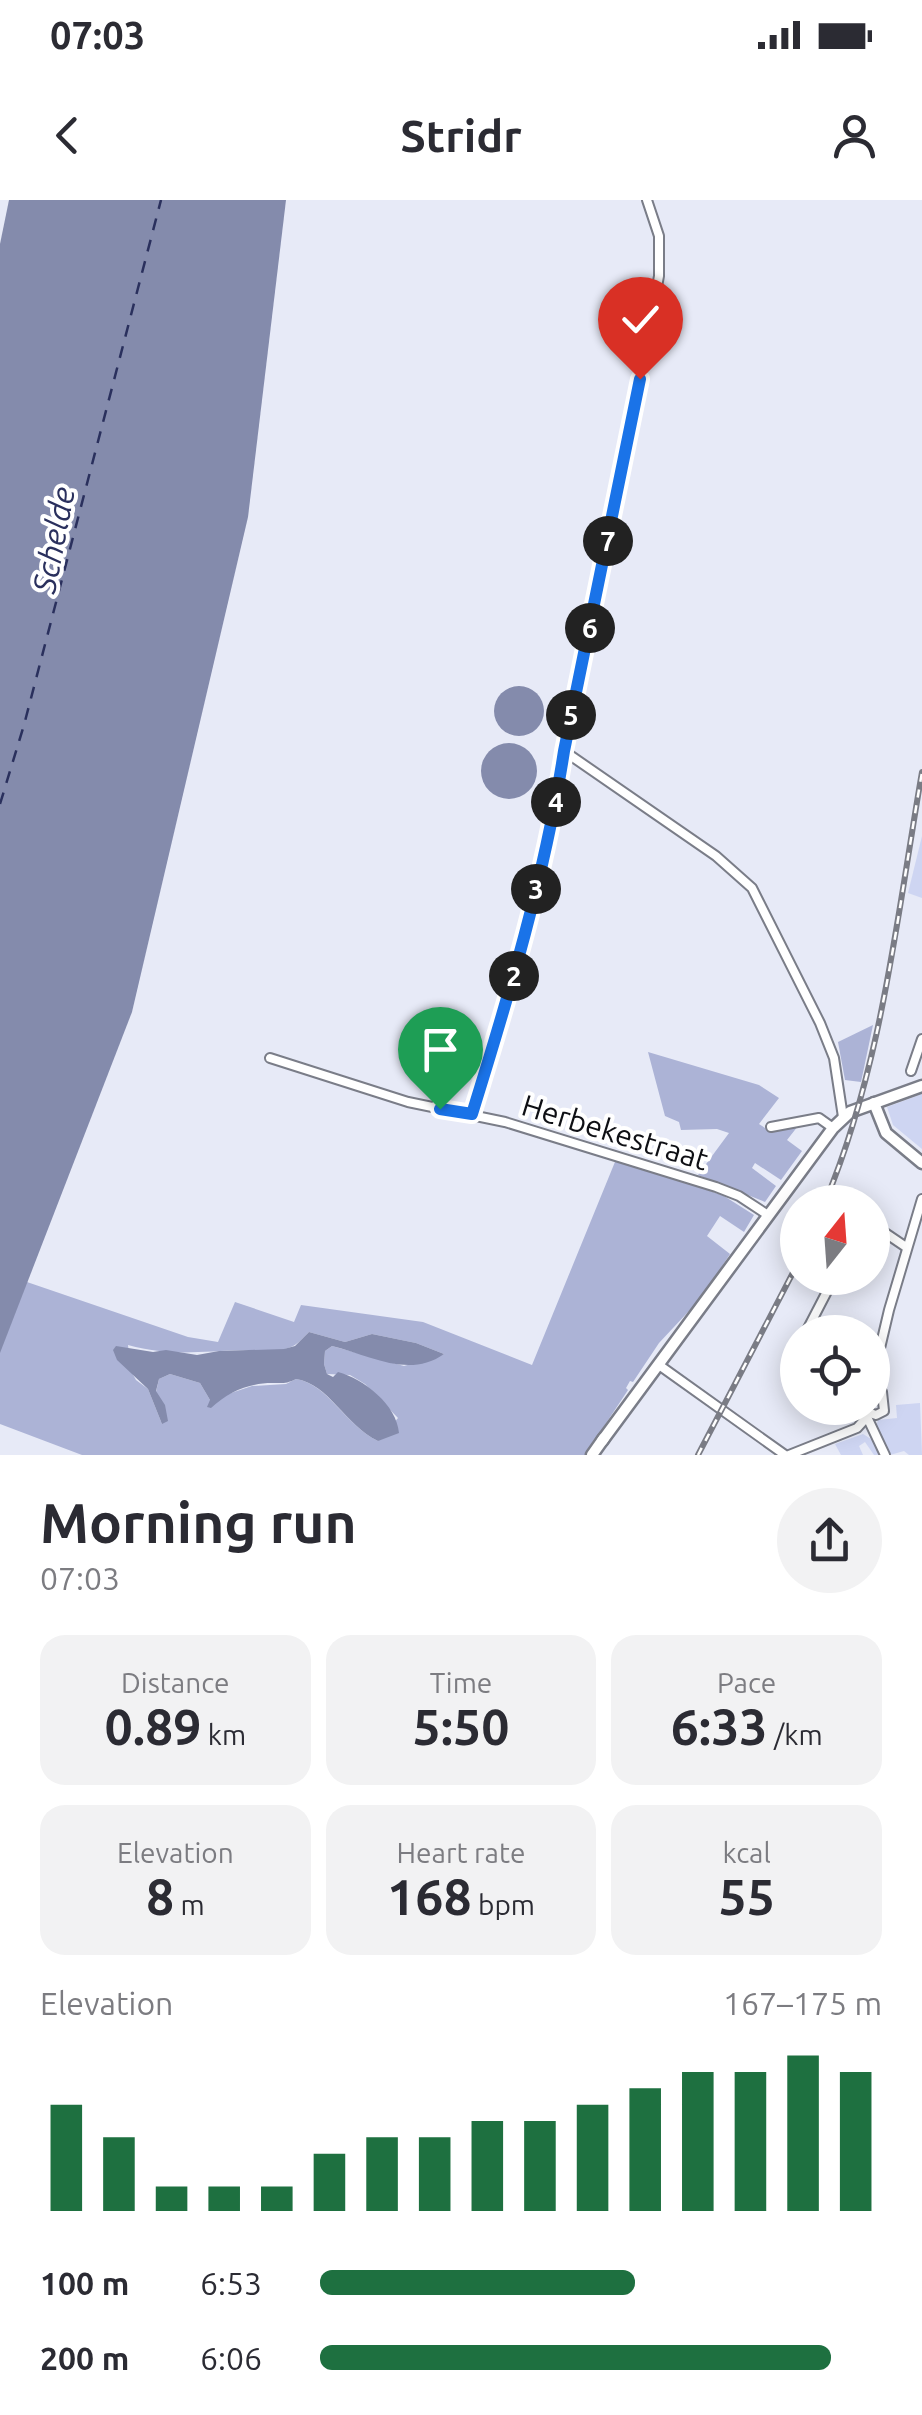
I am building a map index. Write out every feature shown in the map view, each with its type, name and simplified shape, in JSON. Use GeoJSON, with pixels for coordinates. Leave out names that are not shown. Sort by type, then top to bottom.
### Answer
{"type":"FeatureCollection","features":[{"type":"Feature","properties":{"kind":"main road"},"geometry":{"type":"LineString","coordinates":[[592,1455],[833,1128],[843,1117],[922,1086]]}},
{"type":"Feature","properties":{"kind":"main road"},"geometry":{"type":"LineString","coordinates":[[874,1103],[886,1133],[922,1164]]}},
{"type":"Feature","properties":{"kind":"main road"},"geometry":{"type":"LineString","coordinates":[[602,1441],[666,1345],[711,1293]]}},
{"type":"Feature","properties":{"kind":"street"},"geometry":{"type":"LineString","coordinates":[[472,1114],[554,813],[621,481],[659,276],[659,236],[647,200]]}},
{"type":"Feature","properties":{"kind":"street"},"geometry":{"type":"LineString","coordinates":[[564,751],[716,856],[752,888],[834,1058],[843,1117]]}},
{"type":"Feature","properties":{"kind":"street"},"geometry":{"type":"LineString","coordinates":[[911,1072],[922,1039]]}},
{"type":"Feature","properties":{"kind":"street","name":"Herbekestraat"},"geometry":{"type":"LineString","coordinates":[[270,1058],[408,1102],[472,1114],[716,1188],[739,1196],[768,1216]]}},
{"type":"Feature","properties":{"kind":"street"},"geometry":{"type":"LineString","coordinates":[[771,1127],[819,1118],[833,1128]]}},
{"type":"Feature","properties":{"kind":"street"},"geometry":{"type":"LineString","coordinates":[[889,1315],[922,1199]]}},
{"type":"Feature","properties":{"kind":"street"},"geometry":{"type":"LineString","coordinates":[[890,1237],[906,1248]]}},
{"type":"Feature","properties":{"kind":"street"},"geometry":{"type":"LineString","coordinates":[[659,1365],[787,1455],[856,1428],[871,1429]]}},
{"type":"Feature","properties":{"kind":"street"},"geometry":{"type":"LineString","coordinates":[[870,1425],[885,1455]]}},
{"type":"Feature","properties":{"kind":"shaded area"},"geometry":{"type":"Polygon","coordinates":[[[922,836],[922,898],[908,893],[922,836]]]}},
{"type":"Feature","properties":{"kind":"shaded area"},"geometry":{"type":"Polygon","coordinates":[[[873,1025],[861,1082],[845,1080],[838,1042],[873,1025]]]}},
{"type":"Feature","properties":{"kind":"shaded area"},"geometry":{"type":"Polygon","coordinates":[[[648,1052],[759,1085],[779,1098],[759,1124],[768,1130],[798,1126],[787,1140],[802,1151],[781,1180],[755,1163],[752,1168],[776,1186],[765,1202],[698,1175],[729,1133],[717,1129],[681,1130],[679,1122],[665,1116],[648,1052]]]}},
{"type":"Feature","properties":{"kind":"shaded area"},"geometry":{"type":"Polygon","coordinates":[[[922,1094],[922,1149],[893,1125],[887,1107],[922,1094]]]}},
{"type":"Feature","properties":{"kind":"shaded area"},"geometry":{"type":"Polygon","coordinates":[[[617,1157],[724,1196],[754,1215],[744,1232],[720,1216],[707,1236],[730,1254],[702,1297],[630,1381],[585,1455],[82,1455],[0,1424],[0,1343],[24,1281],[188,1337],[218,1342],[235,1302],[294,1322],[301,1305],[423,1322],[532,1365],[617,1157]],[[309,1332],[294,1346],[274,1351],[172,1352],[128,1345],[131,1371],[148,1389],[162,1424],[156,1392],[159,1379],[170,1374],[200,1383],[210,1400],[252,1386],[286,1384],[296,1379],[318,1389],[378,1441],[398,1418],[365,1384],[350,1375],[327,1374],[325,1351],[332,1346],[404,1366],[444,1354],[416,1343],[372,1334],[345,1342],[309,1332]]]}},
{"type":"Feature","properties":{"kind":"shaded area"},"geometry":{"type":"Polygon","coordinates":[[[920,1403],[922,1455],[904,1451],[890,1455],[876,1427],[890,1425],[890,1419],[897,1418],[896,1405],[920,1403]]]}},
{"type":"Feature","properties":{"kind":"shaded area"},"geometry":{"type":"Polygon","coordinates":[[[863,1434],[871,1439],[880,1455],[874,1455],[865,1442],[859,1446],[863,1455],[841,1455],[835,1444],[863,1434]]]}},
{"type":"Feature","properties":{"kind":"water","name":"Schelde"},"geometry":{"type":"Polygon","coordinates":[[[9,200],[286,200],[248,517],[132,1012],[0,1353],[0,244],[9,200]]]}},
{"type":"Feature","properties":{"kind":"water"},"geometry":{"type":"Polygon","coordinates":[[[519,686],[537,693],[544,711],[537,729],[519,736],[501,729],[494,711],[501,693],[519,686]]]}},
{"type":"Feature","properties":{"kind":"water"},"geometry":{"type":"Polygon","coordinates":[[[509,743],[529,751],[537,771],[529,791],[509,799],[489,791],[481,771],[489,751],[509,743]]]}},
{"type":"Feature","properties":{"kind":"water"},"geometry":{"type":"Polygon","coordinates":[[[309,1332],[345,1342],[372,1334],[416,1343],[444,1354],[417,1365],[403,1365],[332,1346],[325,1351],[327,1374],[333,1377],[338,1372],[358,1381],[378,1395],[392,1413],[399,1433],[378,1441],[318,1389],[296,1379],[247,1387],[211,1408],[207,1407],[210,1400],[200,1383],[170,1374],[159,1379],[156,1391],[165,1405],[168,1421],[162,1424],[148,1389],[117,1360],[113,1350],[116,1346],[197,1355],[284,1349],[295,1346],[309,1332]]]}},
{"type":"Feature","properties":{"kind":"ferry route"},"geometry":{"type":"LineString","coordinates":[[0,804],[161,200]]}},
{"type":"Feature","properties":{"kind":"railway"},"geometry":{"type":"LineString","coordinates":[[832,1185],[861,1098],[886,990],[922,772]]}},
{"type":"Feature","properties":{"kind":"railway"},"geometry":{"type":"LineString","coordinates":[[698,1455],[781,1295]]}},
{"type":"Feature","properties":{"kind":"route"},"geometry":{"type":"LineString","coordinates":[[440,1109],[472,1114],[510,993],[554,813],[640,379]]}}]}
